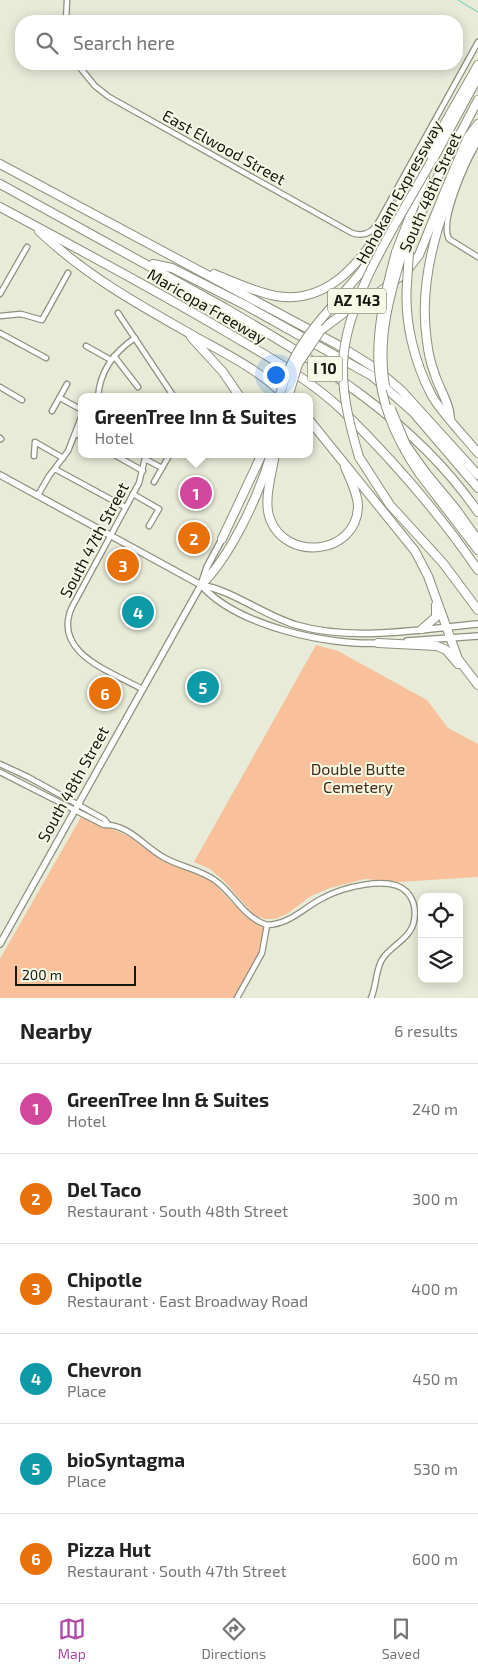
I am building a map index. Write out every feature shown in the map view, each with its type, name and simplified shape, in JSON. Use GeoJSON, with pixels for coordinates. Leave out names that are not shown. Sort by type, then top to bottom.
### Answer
{"type":"FeatureCollection","features":[{"type":"Feature","properties":{"kind":"highway","name":"South 48th Street"},"geometry":{"type":"LineString","coordinates":[[281,393],[292,359],[302,341],[367,265],[380,244],[404,195],[478,65]]}},
{"type":"Feature","properties":{"kind":"highway","name":"Hohokam Expressway"},"geometry":{"type":"LineString","coordinates":[[478,77],[367,279],[352,316],[343,362],[344,395],[349,424],[359,457],[390,505],[443,563],[478,610]]}},
{"type":"Feature","properties":{"kind":"highway","name":"Hohokam Expressway"},"geometry":{"type":"LineString","coordinates":[[406,253],[423,208],[478,100]]}},
{"type":"Feature","properties":{"kind":"highway","name":"South 48th Street"},"geometry":{"type":"LineString","coordinates":[[288,393],[298,364],[321,330],[356,304],[378,293],[405,273],[419,255],[446,186],[468,137],[478,124]]}},
{"type":"Feature","properties":{"kind":"highway"},"geometry":{"type":"LineString","coordinates":[[450,418],[434,372],[427,342],[424,315],[425,285],[449,199],[458,174],[478,132]]}},
{"type":"Feature","properties":{"kind":"highway"},"geometry":{"type":"LineString","coordinates":[[432,160],[396,252],[378,328],[379,375],[386,408],[397,437],[478,550]]}},
{"type":"Feature","properties":{"kind":"highway"},"geometry":{"type":"LineString","coordinates":[[0,164],[338,345],[375,368],[401,390],[478,475]]}},
{"type":"Feature","properties":{"kind":"highway","name":"Maricopa Freeway"},"geometry":{"type":"LineString","coordinates":[[0,184],[144,262],[279,339],[371,401],[414,437],[478,512]]}},
{"type":"Feature","properties":{"kind":"highway"},"geometry":{"type":"LineString","coordinates":[[178,258],[251,289],[277,296],[307,295],[330,286],[346,275],[366,253],[404,195]]}},
{"type":"Feature","properties":{"kind":"highway","name":"Maricopa Freeway"},"geometry":{"type":"LineString","coordinates":[[0,207],[249,345],[298,376],[325,396],[340,409],[424,499],[478,570]]}},
{"type":"Feature","properties":{"kind":"highway"},"geometry":{"type":"LineString","coordinates":[[30,223],[58,250],[107,286],[236,358],[282,393]]}},
{"type":"Feature","properties":{"kind":"highway"},"geometry":{"type":"LineString","coordinates":[[406,253],[406,299],[410,336],[432,397],[478,453]]}},
{"type":"Feature","properties":{"kind":"highway"},"geometry":{"type":"LineString","coordinates":[[406,253],[385,320],[382,351],[385,384],[392,411],[406,445],[422,473],[455,508],[478,540]]}},
{"type":"Feature","properties":{"kind":"highway"},"geometry":{"type":"LineString","coordinates":[[144,262],[172,268],[344,358],[372,376],[413,412],[478,488]]}},
{"type":"Feature","properties":{"kind":"highway"},"geometry":{"type":"LineString","coordinates":[[183,329],[208,354],[237,393]]}},
{"type":"Feature","properties":{"kind":"highway"},"geometry":{"type":"LineString","coordinates":[[313,424],[416,551],[447,626],[458,659],[467,673]]}},
{"type":"Feature","properties":{"kind":"highway","name":"South 48th Street"},"geometry":{"type":"LineString","coordinates":[[222,539],[259,463],[260,458]]}},
{"type":"Feature","properties":{"kind":"highway","name":"South 48th Street"},"geometry":{"type":"LineString","coordinates":[[201,586],[215,572],[258,492],[270,458]]}},
{"type":"Feature","properties":{"kind":"highway"},"geometry":{"type":"LineString","coordinates":[[274,458],[268,500],[269,518],[276,530],[288,542],[304,548],[318,549],[332,545],[344,536],[356,518],[358,505],[356,495],[341,458]]}},
{"type":"Feature","properties":{"kind":"highway"},"geometry":{"type":"LineString","coordinates":[[422,629],[436,617],[434,594]]}},
{"type":"Feature","properties":{"kind":"highway"},"geometry":{"type":"LineString","coordinates":[[378,643],[442,647],[478,685]]}},
{"type":"Feature","properties":{"kind":"main road"},"geometry":{"type":"LineString","coordinates":[[0,475],[201,586],[210,596],[274,627],[328,641],[378,643],[478,636]]}},
{"type":"Feature","properties":{"kind":"main road","name":"South 48th Street"},"geometry":{"type":"LineString","coordinates":[[0,944],[201,586],[207,568],[222,539]]}},
{"type":"Feature","properties":{"kind":"main road"},"geometry":{"type":"LineString","coordinates":[[201,586],[215,588],[285,621],[311,628],[366,632],[477,624]]}},
{"type":"Feature","properties":{"kind":"street"},"geometry":{"type":"LineString","coordinates":[[66,15],[67,0]]}},
{"type":"Feature","properties":{"kind":"street","name":"South 48th Street"},"geometry":{"type":"LineString","coordinates":[[463,69],[478,42]]}},
{"type":"Feature","properties":{"kind":"street","name":"East Elwood Street"},"geometry":{"type":"LineString","coordinates":[[82,70],[91,82],[109,97],[352,233],[359,235],[369,233]]}},
{"type":"Feature","properties":{"kind":"street","name":"South 48th Street"},"geometry":{"type":"LineString","coordinates":[[369,233],[378,223],[463,70]]}},
{"type":"Feature","properties":{"kind":"street","name":"South 48th Street"},"geometry":{"type":"LineString","coordinates":[[478,142],[456,191],[447,222],[447,235],[457,245],[478,257]]}},
{"type":"Feature","properties":{"kind":"street"},"geometry":{"type":"LineString","coordinates":[[0,294],[27,247]]}},
{"type":"Feature","properties":{"kind":"street"},"geometry":{"type":"LineString","coordinates":[[0,316],[21,314],[41,320],[68,272]]}},
{"type":"Feature","properties":{"kind":"street"},"geometry":{"type":"LineString","coordinates":[[118,313],[171,393]]}},
{"type":"Feature","properties":{"kind":"street"},"geometry":{"type":"LineString","coordinates":[[0,333],[46,358]]}},
{"type":"Feature","properties":{"kind":"street"},"geometry":{"type":"LineString","coordinates":[[99,393],[101,378],[113,358],[135,338]]}},
{"type":"Feature","properties":{"kind":"street"},"geometry":{"type":"LineString","coordinates":[[86,346],[121,362],[138,387]]}},
{"type":"Feature","properties":{"kind":"street"},"geometry":{"type":"LineString","coordinates":[[52,411],[67,384]]}},
{"type":"Feature","properties":{"kind":"street"},"geometry":{"type":"LineString","coordinates":[[0,387],[22,400]]}},
{"type":"Feature","properties":{"kind":"street"},"geometry":{"type":"LineString","coordinates":[[60,398],[78,408]]}},
{"type":"Feature","properties":{"kind":"street"},"geometry":{"type":"LineString","coordinates":[[38,495],[63,458],[78,428]]}},
{"type":"Feature","properties":{"kind":"street"},"geometry":{"type":"LineString","coordinates":[[34,456],[35,442],[63,458]]}},
{"type":"Feature","properties":{"kind":"street"},"geometry":{"type":"LineString","coordinates":[[121,458],[143,471]]}},
{"type":"Feature","properties":{"kind":"street","name":"South 47th Street"},"geometry":{"type":"LineString","coordinates":[[142,689],[82,656],[74,647],[70,634],[69,614],[132,494],[143,471],[145,458]]}},
{"type":"Feature","properties":{"kind":"street"},"geometry":{"type":"LineString","coordinates":[[147,458],[162,468]]}},
{"type":"Feature","properties":{"kind":"street"},"geometry":{"type":"LineString","coordinates":[[154,482],[168,458]]}},
{"type":"Feature","properties":{"kind":"street"},"geometry":{"type":"LineString","coordinates":[[55,468],[125,507]]}},
{"type":"Feature","properties":{"kind":"street"},"geometry":{"type":"LineString","coordinates":[[132,494],[159,509],[149,526]]}},
{"type":"Feature","properties":{"kind":"street"},"geometry":{"type":"LineString","coordinates":[[0,764],[78,804],[104,819],[108,824]]}},
{"type":"Feature","properties":{"kind":"street"},"geometry":{"type":"LineString","coordinates":[[0,772],[74,811],[104,825],[108,824],[135,836],[162,857],[212,878],[227,890],[248,916],[267,925],[287,922],[321,898],[348,889],[383,883],[404,889],[413,904],[414,922],[406,936],[383,958],[371,998]]}},
{"type":"Feature","properties":{"kind":"street"},"geometry":{"type":"LineString","coordinates":[[236,998],[262,953],[267,925]]}},
{"type":"Feature","properties":{"kind":"green space","name":"Double Butte Cemetery"},"geometry":{"type":"Polygon","coordinates":[[[316,645],[338,651],[427,700],[448,728],[478,744],[478,877],[399,882],[365,879],[330,888],[311,896],[287,914],[275,919],[265,919],[254,915],[224,881],[210,869],[194,862],[316,645]]]}},
{"type":"Feature","properties":{"kind":"green space"},"geometry":{"type":"Polygon","coordinates":[[[81,817],[134,838],[161,859],[211,880],[246,917],[264,928],[261,950],[234,998],[0,998],[0,959],[81,817]]]}},
{"type":"Feature","properties":{"kind":"waterway"},"geometry":{"type":"LineString","coordinates":[[458,0],[478,12]]}},
{"type":"Feature","properties":{"kind":"place","name":"GreenTree Inn & Suites"},"geometry":{"type":"Point","coordinates":[196,493]}},
{"type":"Feature","properties":{"kind":"place","name":"Del Taco"},"geometry":{"type":"Point","coordinates":[194,538]}},
{"type":"Feature","properties":{"kind":"place","name":"Chipotle"},"geometry":{"type":"Point","coordinates":[123,565]}},
{"type":"Feature","properties":{"kind":"place","name":"Chevron"},"geometry":{"type":"Point","coordinates":[138,612]}},
{"type":"Feature","properties":{"kind":"place","name":"bioSyntagma"},"geometry":{"type":"Point","coordinates":[203,687]}},
{"type":"Feature","properties":{"kind":"place","name":"Pizza Hut"},"geometry":{"type":"Point","coordinates":[105,693]}}]}
